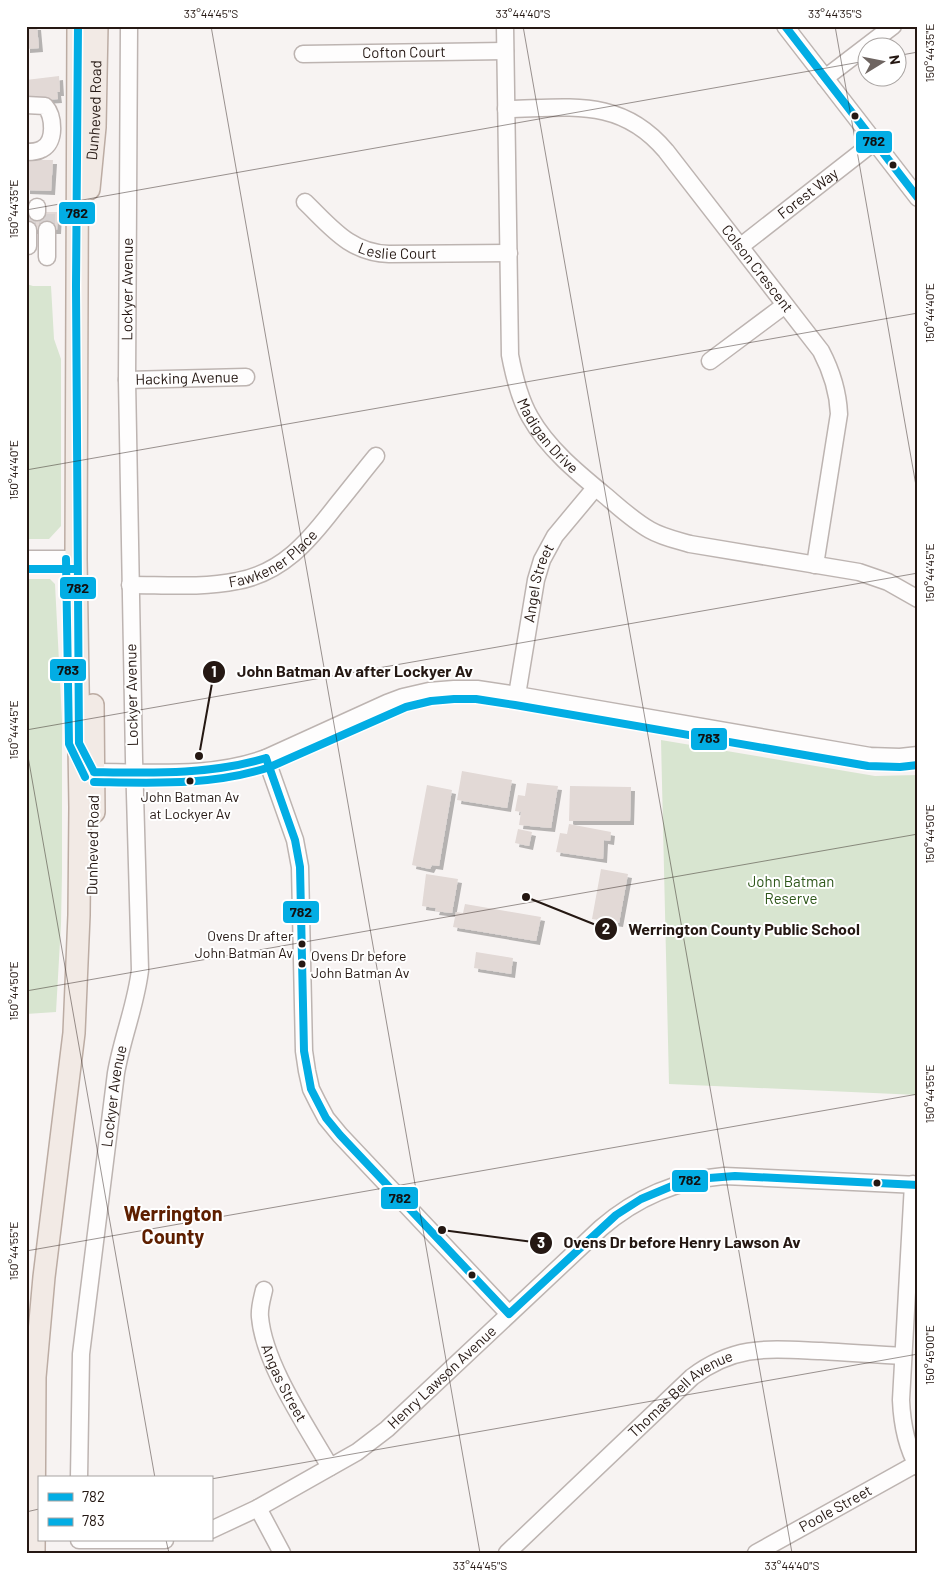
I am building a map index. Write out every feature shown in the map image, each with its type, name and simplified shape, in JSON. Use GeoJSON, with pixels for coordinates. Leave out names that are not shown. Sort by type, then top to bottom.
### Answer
{"type":"FeatureCollection","features":[{"type":"Feature","properties":{"kind":"main road","name":"Dunheved Road"},"geometry":{"type":"LineString","coordinates":[[34,1553],[35,1377],[39,1323],[74,1033],[79,915],[80,807],[76,559],[78,26]]}},
{"type":"Feature","properties":{"kind":"main road","name":"Dunheved Road"},"geometry":{"type":"LineString","coordinates":[[74,1033],[82,1006],[92,885],[94,772],[87,239],[88,201],[95,127],[96,35]]}},
{"type":"Feature","properties":{"kind":"main road"},"geometry":{"type":"LineString","coordinates":[[96,35],[78,64],[96,86]]}},
{"type":"Feature","properties":{"kind":"main road"},"geometry":{"type":"LineString","coordinates":[[90,538],[76,559],[90,580]]}},
{"type":"Feature","properties":{"kind":"main road"},"geometry":{"type":"LineString","coordinates":[[79,743],[94,772],[80,807]]}},
{"type":"Feature","properties":{"kind":"street","name":"Lockyer Avenue"},"geometry":{"type":"LineString","coordinates":[[79,1476],[81,1354],[116,1073],[138,986],[140,970],[130,585],[128,380],[129,26]]}},
{"type":"Feature","properties":{"kind":"street","name":"Madigan Drive"},"geometry":{"type":"LineString","coordinates":[[505,26],[510,355],[520,396],[542,436],[595,488],[635,521],[663,536],[690,544],[874,576],[902,588],[918,599]]}},
{"type":"Feature","properties":{"kind":"street"},"geometry":{"type":"LineString","coordinates":[[785,26],[918,198]]}},
{"type":"Feature","properties":{"kind":"street"},"geometry":{"type":"LineString","coordinates":[[825,78],[893,26]]}},
{"type":"Feature","properties":{"kind":"street","name":"Cofton Court"},"geometry":{"type":"LineString","coordinates":[[303,54],[505,51]]}},
{"type":"Feature","properties":{"kind":"street"},"geometry":{"type":"LineString","coordinates":[[26,105],[42,105],[48,109],[51,118],[51,136],[44,149],[26,152]]}},
{"type":"Feature","properties":{"kind":"street","name":"Colson Crescent"},"geometry":{"type":"LineString","coordinates":[[506,109],[592,109],[612,113],[635,123],[652,135],[741,246],[820,351],[830,368],[838,398],[839,414],[815,565]]}},
{"type":"Feature","properties":{"kind":"street","name":"Forest Way"},"geometry":{"type":"LineString","coordinates":[[741,246],[874,142]]}},
{"type":"Feature","properties":{"kind":"street","name":"Leslie Court"},"geometry":{"type":"LineString","coordinates":[[304,202],[346,241],[372,253],[508,253]]}},
{"type":"Feature","properties":{"kind":"street"},"geometry":{"type":"LineString","coordinates":[[710,361],[785,304]]}},
{"type":"Feature","properties":{"kind":"street","name":"Hacking Avenue"},"geometry":{"type":"LineString","coordinates":[[128,380],[246,377]]}},
{"type":"Feature","properties":{"kind":"street","name":"Fawkener Place"},"geometry":{"type":"LineString","coordinates":[[130,585],[226,583],[251,578],[272,569],[294,554],[313,536],[376,456]]}},
{"type":"Feature","properties":{"kind":"street","name":"Angel Street"},"geometry":{"type":"LineString","coordinates":[[518,694],[536,580],[542,560],[555,536],[595,488]]}},
{"type":"Feature","properties":{"kind":"street"},"geometry":{"type":"LineString","coordinates":[[26,559],[76,559]]}},
{"type":"Feature","properties":{"kind":"street"},"geometry":{"type":"LineString","coordinates":[[94,772],[194,772],[221,770],[245,765],[266,758],[387,703],[429,691],[454,689],[477,689],[518,694],[870,756],[900,757],[918,755]]}},
{"type":"Feature","properties":{"kind":"street"},"geometry":{"type":"LineString","coordinates":[[266,758],[298,849],[304,1051],[311,1089],[326,1118],[340,1135],[509,1314]]}},
{"type":"Feature","properties":{"kind":"street","name":"Henry Lawson Avenue"},"geometry":{"type":"LineString","coordinates":[[212,1530],[258,1508],[330,1467],[356,1452],[387,1429],[616,1215],[641,1199],[672,1186],[708,1177],[735,1176],[915,1184]]}},
{"type":"Feature","properties":{"kind":"street"},"geometry":{"type":"LineString","coordinates":[[915,1184],[903,1356],[902,1414],[907,1441],[917,1466]]}},
{"type":"Feature","properties":{"kind":"street","name":"Angas Street"},"geometry":{"type":"LineString","coordinates":[[264,1290],[260,1303],[260,1319],[269,1353],[281,1380],[330,1467]]}},
{"type":"Feature","properties":{"kind":"street","name":"Thomas Bell Avenue"},"geometry":{"type":"LineString","coordinates":[[506,1553],[692,1377],[716,1361],[742,1352],[768,1349],[903,1356]]}},
{"type":"Feature","properties":{"kind":"street","name":"Poole Street"},"geometry":{"type":"LineString","coordinates":[[756,1553],[917,1466]]}},
{"type":"Feature","properties":{"kind":"street"},"geometry":{"type":"LineString","coordinates":[[258,1508],[282,1553]]}},
{"type":"Feature","properties":{"kind":"green space"},"geometry":{"type":"Polygon","coordinates":[[[26,284],[51,286],[54,339],[61,359],[61,526],[49,539],[26,539],[26,284]]]}},
{"type":"Feature","properties":{"kind":"green space"},"geometry":{"type":"Polygon","coordinates":[[[26,579],[50,579],[55,584],[62,720],[62,873],[56,1012],[26,1014],[26,579]]]}},
{"type":"Feature","properties":{"kind":"green space","name":"John Batman Reserve"},"geometry":{"type":"Polygon","coordinates":[[[661,740],[875,776],[918,775],[918,1095],[669,1084],[661,740]]]}},
{"type":"Feature","properties":{"kind":"building"},"geometry":{"type":"Polygon","coordinates":[[[26,26],[37,26],[39,48],[26,49],[26,26]]]}},
{"type":"Feature","properties":{"kind":"building"},"geometry":{"type":"Polygon","coordinates":[[[59,76],[60,92],[57,92],[58,99],[26,101],[26,80],[59,76]]]}},
{"type":"Feature","properties":{"kind":"building"},"geometry":{"type":"Polygon","coordinates":[[[26,160],[53,160],[51,191],[26,190],[26,160]]]}},
{"type":"Feature","properties":{"kind":"building"},"geometry":{"type":"Polygon","coordinates":[[[26,212],[58,212],[57,230],[26,230],[26,212]]]}},
{"type":"Feature","properties":{"kind":"building"},"geometry":{"type":"Polygon","coordinates":[[[462,771],[512,780],[507,808],[457,800],[462,771]]]}},
{"type":"Feature","properties":{"kind":"building"},"geometry":{"type":"Polygon","coordinates":[[[527,783],[558,786],[551,828],[519,825],[521,812],[515,811],[518,795],[525,796],[527,783]]]}},
{"type":"Feature","properties":{"kind":"building"},"geometry":{"type":"Polygon","coordinates":[[[427,785],[452,790],[439,866],[432,865],[430,869],[412,865],[427,785]]]}},
{"type":"Feature","properties":{"kind":"building"},"geometry":{"type":"Polygon","coordinates":[[[570,786],[631,787],[630,821],[569,821],[570,786]]]}},
{"type":"Feature","properties":{"kind":"building"},"geometry":{"type":"Polygon","coordinates":[[[569,824],[611,832],[610,841],[604,840],[603,859],[556,852],[560,833],[567,834],[569,824]]]}},
{"type":"Feature","properties":{"kind":"building"},"geometry":{"type":"Polygon","coordinates":[[[518,829],[532,832],[529,846],[515,843],[518,829]]]}},
{"type":"Feature","properties":{"kind":"building"},"geometry":{"type":"Polygon","coordinates":[[[601,869],[628,874],[619,923],[592,919],[601,869]]]}},
{"type":"Feature","properties":{"kind":"building"},"geometry":{"type":"Polygon","coordinates":[[[426,874],[458,879],[452,913],[435,911],[436,908],[422,906],[426,874]]]}},
{"type":"Feature","properties":{"kind":"building"},"geometry":{"type":"Polygon","coordinates":[[[465,904],[541,917],[536,941],[453,927],[456,912],[463,913],[465,904]]]}},
{"type":"Feature","properties":{"kind":"building"},"geometry":{"type":"Polygon","coordinates":[[[476,952],[513,958],[511,974],[474,968],[476,952]]]}},
{"type":"Feature","properties":{"kind":"tunnel"},"geometry":{"type":"LineString","coordinates":[[47,211],[47,230]]}},
{"type":"Feature","properties":{"kind":"tunnel"},"geometry":{"type":"LineString","coordinates":[[28,212],[28,230]]}},
{"type":"Feature","properties":{"kind":"transit line","name":"782"},"geometry":{"type":"LineString","coordinates":[[78,26],[76,286],[79,743],[94,772]]}},
{"type":"Feature","properties":{"kind":"transit line","name":"782"},"geometry":{"type":"LineString","coordinates":[[785,26],[918,198]]}},
{"type":"Feature","properties":{"kind":"transit line","name":"783"},"geometry":{"type":"LineString","coordinates":[[66,559],[69,744],[85,777]]}},
{"type":"Feature","properties":{"kind":"transit line","name":"783"},"geometry":{"type":"LineString","coordinates":[[26,569],[76,569]]}},
{"type":"Feature","properties":{"kind":"transit line","name":"783"},"geometry":{"type":"LineString","coordinates":[[94,782],[183,782],[227,778],[249,773],[270,767],[406,707],[431,701],[454,699],[476,699],[515,705],[868,766],[900,767],[918,765]]}},
{"type":"Feature","properties":{"kind":"transit line","name":"782"},"geometry":{"type":"LineString","coordinates":[[266,758],[295,840],[300,867],[304,1051],[311,1089],[326,1118],[340,1135],[509,1314]]}},
{"type":"Feature","properties":{"kind":"transit line","name":"782"},"geometry":{"type":"LineString","coordinates":[[94,772],[181,772],[223,768],[266,758]]}},
{"type":"Feature","properties":{"kind":"transit line","name":"782"},"geometry":{"type":"LineString","coordinates":[[509,1314],[616,1215],[641,1199],[672,1186],[696,1179],[735,1176],[918,1185]]}},
{"type":"Feature","properties":{"kind":"place","name":"John Batman Av after Lockyer Av"},"geometry":{"type":"Point","coordinates":[199,756]}},
{"type":"Feature","properties":{"kind":"place","name":"John Batman Av at Lockyer Av"},"geometry":{"type":"Point","coordinates":[190,781]}},
{"type":"Feature","properties":{"kind":"place","name":"Werrington County Public School"},"geometry":{"type":"Point","coordinates":[526,897]}},
{"type":"Feature","properties":{"kind":"place","name":"Ovens Dr after John Batman Av"},"geometry":{"type":"Point","coordinates":[302,944]}},
{"type":"Feature","properties":{"kind":"place","name":"Ovens Dr before John Batman Av"},"geometry":{"type":"Point","coordinates":[302,964]}},
{"type":"Feature","properties":{"kind":"place","name":"Ovens Dr before Henry Lawson Av"},"geometry":{"type":"Point","coordinates":[442,1230]}},
{"type":"Feature","properties":{"kind":"district","name":"Werrington County"},"geometry":{"type":"Point","coordinates":[173,1226]}}]}
